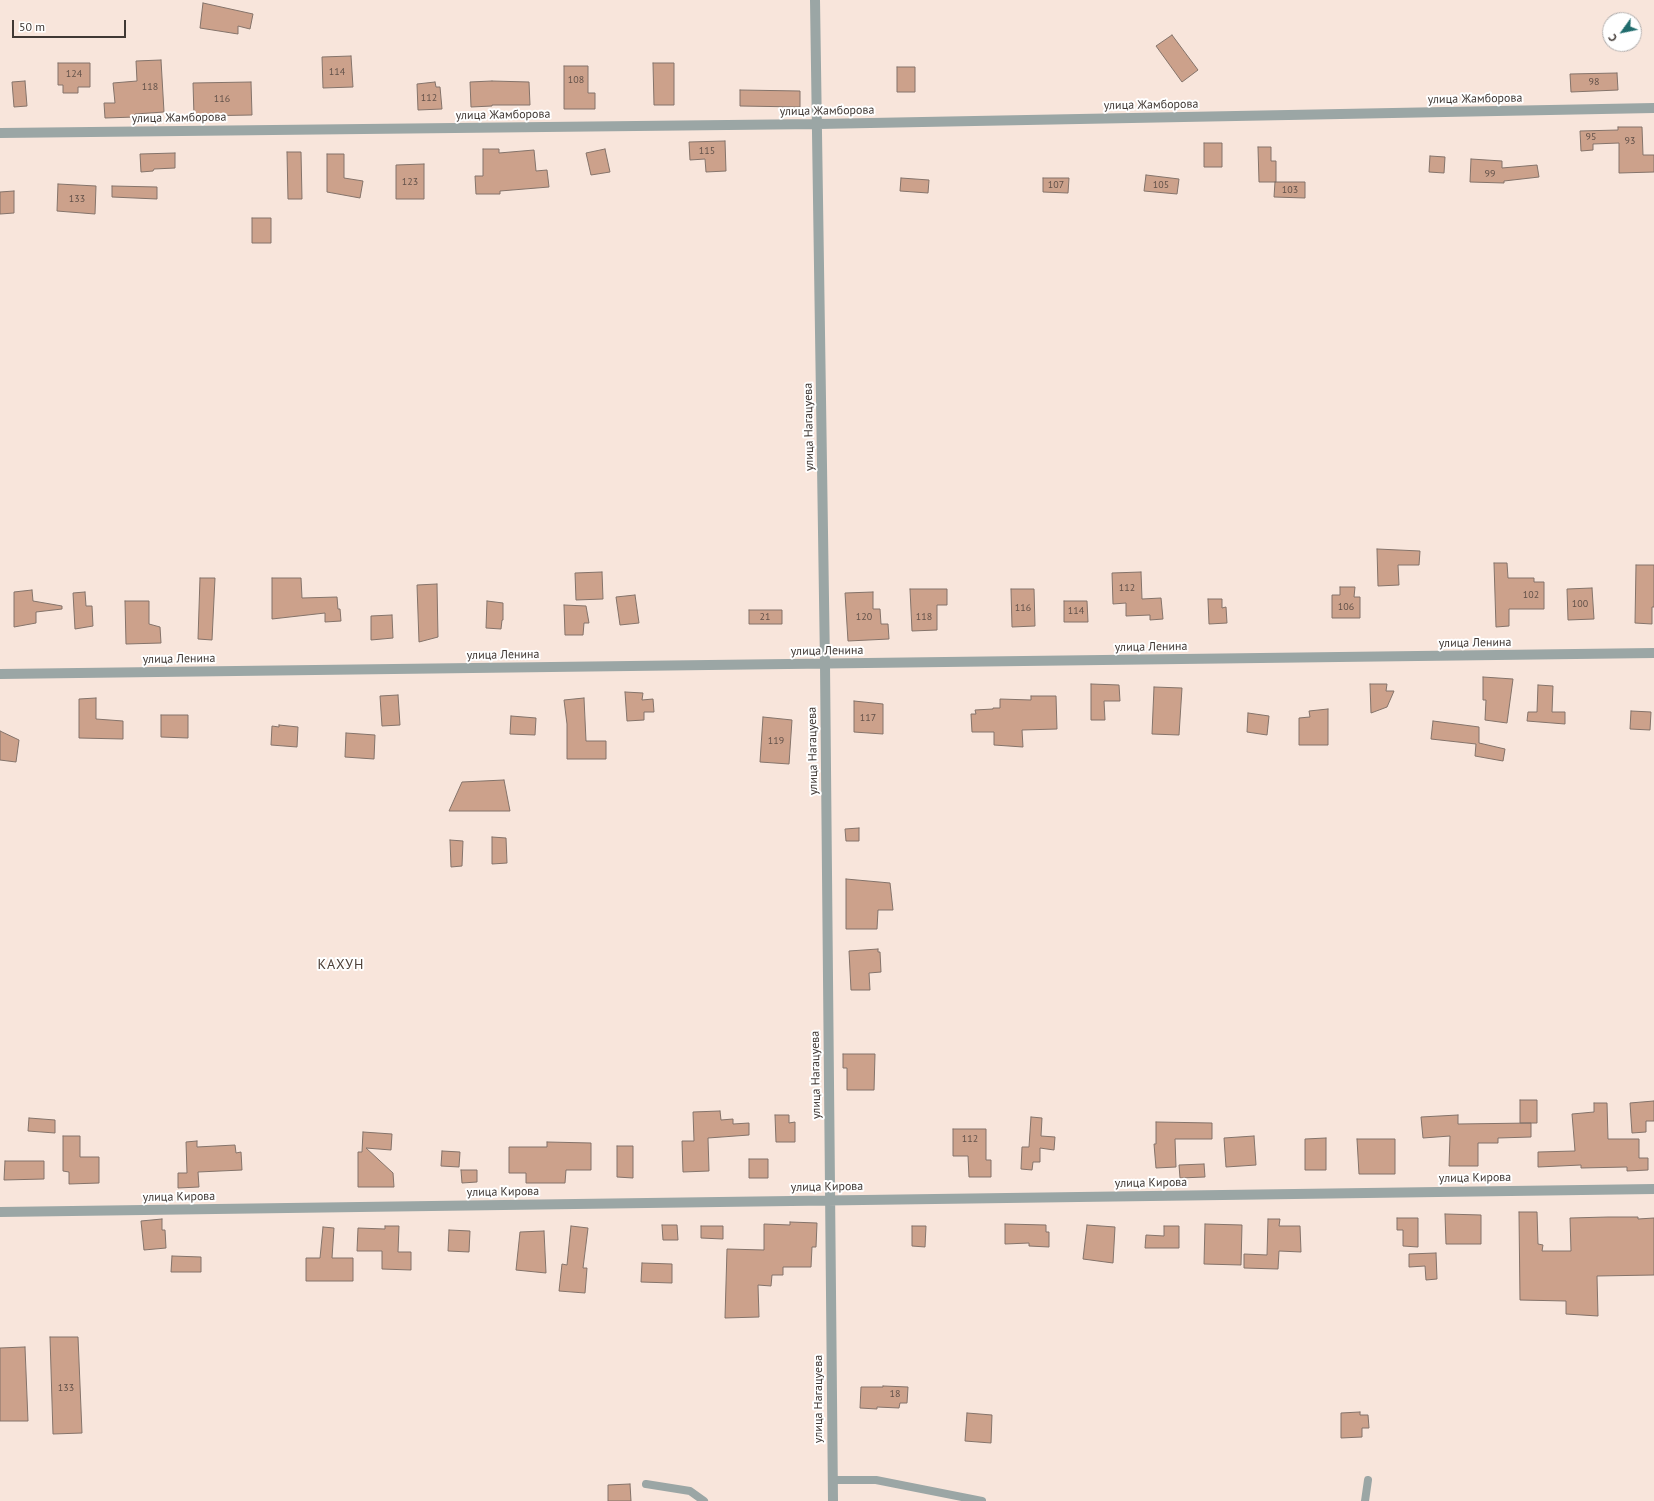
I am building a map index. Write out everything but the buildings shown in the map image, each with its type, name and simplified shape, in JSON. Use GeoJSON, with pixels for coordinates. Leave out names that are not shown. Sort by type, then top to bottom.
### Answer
{"type":"FeatureCollection","features":[{"type":"Feature","properties":{"kind":"street","name":"улица Нагацуева"},"geometry":{"type":"LineString","coordinates":[[816,0],[826,664],[833,1501]]}},
{"type":"Feature","properties":{"kind":"street","name":"улица Жамборова"},"geometry":{"type":"LineString","coordinates":[[0,133],[818,124],[1654,108]]}},
{"type":"Feature","properties":{"kind":"street","name":"улица Ленина"},"geometry":{"type":"LineString","coordinates":[[0,674],[1654,653]]}},
{"type":"Feature","properties":{"kind":"street","name":"улица Кирова"},"geometry":{"type":"LineString","coordinates":[[0,1212],[1654,1189]]}},
{"type":"Feature","properties":{"kind":"lane"},"geometry":{"type":"LineString","coordinates":[[833,1480],[876,1480],[982,1501]]}},
{"type":"Feature","properties":{"kind":"lane"},"geometry":{"type":"LineString","coordinates":[[1365,1501],[1368,1480]]}},
{"type":"Feature","properties":{"kind":"lane"},"geometry":{"type":"LineString","coordinates":[[646,1484],[690,1491],[704,1501]]}},
{"type":"Feature","properties":{"kind":"district","name":"КАХУН"},"geometry":{"type":"Point","coordinates":[341,965]}}]}
